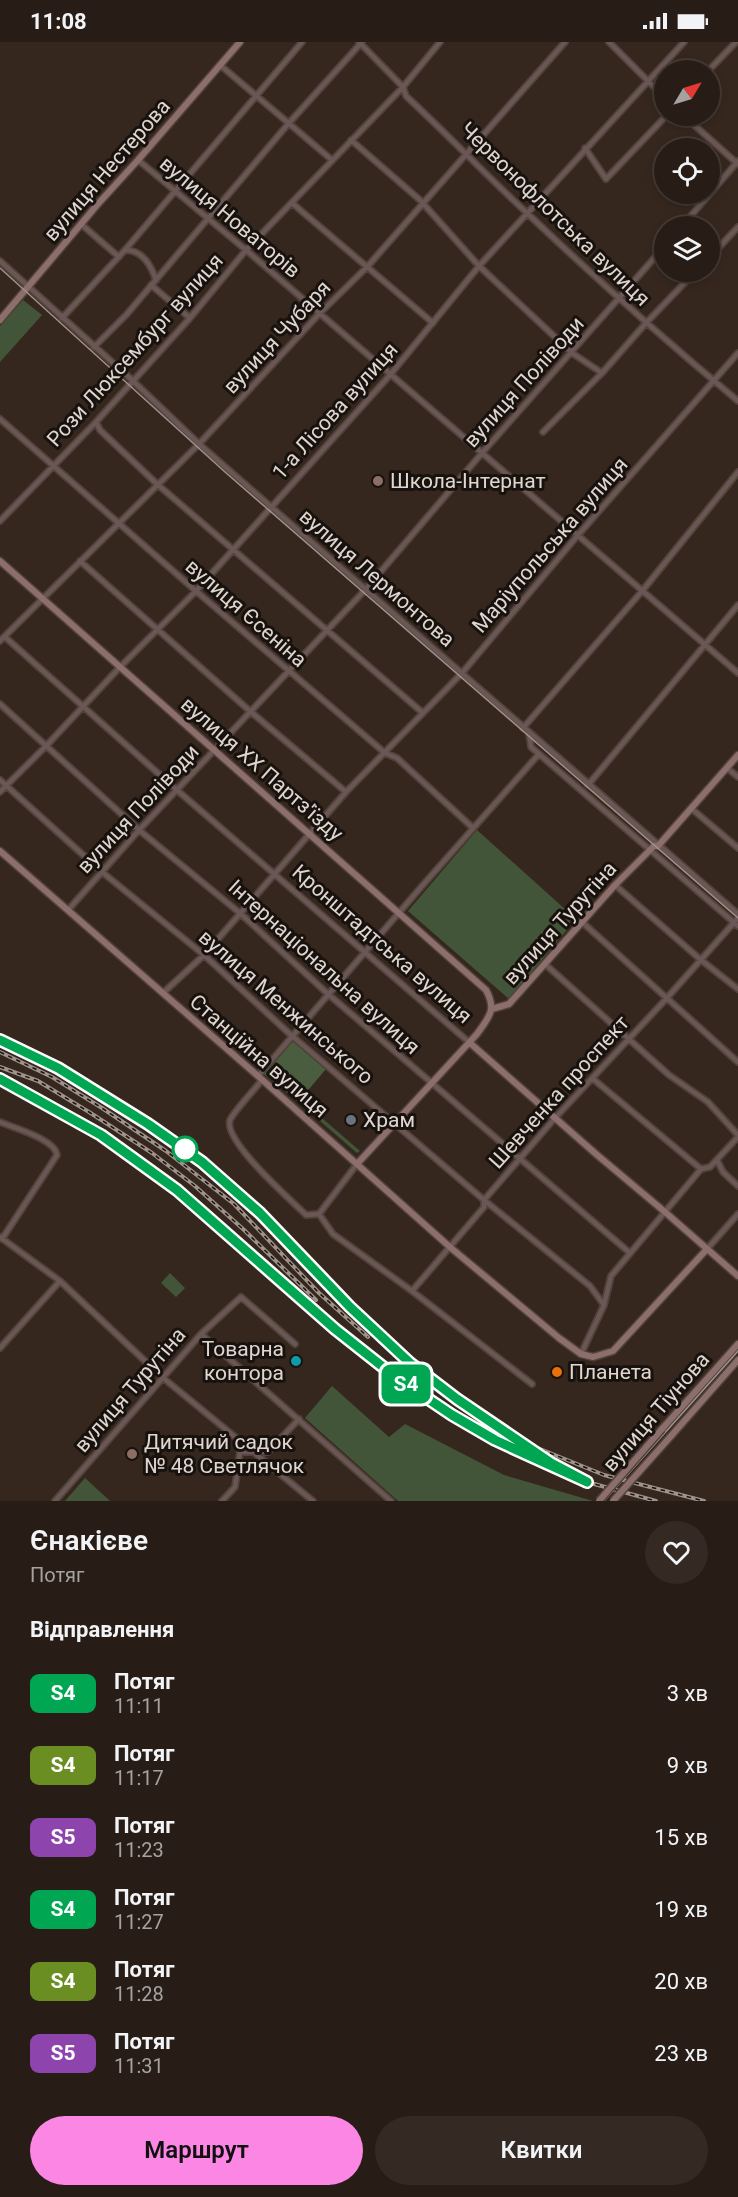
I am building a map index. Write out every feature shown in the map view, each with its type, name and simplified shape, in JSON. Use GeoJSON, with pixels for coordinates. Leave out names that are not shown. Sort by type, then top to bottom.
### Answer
{"type":"FeatureCollection","features":[{"type":"Feature","properties":{"kind":"street","name":"вулиця Нестерова"},"geometry":{"type":"LineString","coordinates":[[0,320],[240,42]]}},
{"type":"Feature","properties":{"kind":"street"},"geometry":{"type":"LineString","coordinates":[[62,318],[119,257],[302,42]]}},
{"type":"Feature","properties":{"kind":"street"},"geometry":{"type":"LineString","coordinates":[[94,347],[127,314],[360,42]]}},
{"type":"Feature","properties":{"kind":"street","name":"Червонофлотська вулиця"},"geometry":{"type":"LineString","coordinates":[[360,42],[403,87],[406,96],[526,213],[646,323],[738,401]]}},
{"type":"Feature","properties":{"kind":"street","name":"Рози Люксембург вулиця"},"geometry":{"type":"LineString","coordinates":[[0,521],[96,422],[190,318],[246,250],[403,87],[440,42]]}},
{"type":"Feature","properties":{"kind":"street","name":"вулиця Чубаря"},"geometry":{"type":"LineString","coordinates":[[0,641],[198,444],[319,314],[367,267],[565,42]]}},
{"type":"Feature","properties":{"kind":"street"},"geometry":{"type":"LineString","coordinates":[[609,42],[654,87]]}},
{"type":"Feature","properties":{"kind":"street","name":"1-а Лісова вулиця"},"geometry":{"type":"LineString","coordinates":[[0,792],[196,591],[390,375],[478,266],[684,42]]}},
{"type":"Feature","properties":{"kind":"street"},"geometry":{"type":"LineString","coordinates":[[719,60],[736,42]]}},
{"type":"Feature","properties":{"kind":"street"},"geometry":{"type":"LineString","coordinates":[[220,65],[332,160]]}},
{"type":"Feature","properties":{"kind":"street"},"geometry":{"type":"LineString","coordinates":[[585,148],[606,178],[656,126]]}},
{"type":"Feature","properties":{"kind":"street"},"geometry":{"type":"LineString","coordinates":[[691,216],[738,163],[695,126]]}},
{"type":"Feature","properties":{"kind":"street"},"geometry":{"type":"LineString","coordinates":[[351,140],[423,204],[478,266],[572,353],[602,373]]}},
{"type":"Feature","properties":{"kind":"street","name":"вулиця Новаторів"},"geometry":{"type":"LineString","coordinates":[[138,160],[738,673]]}},
{"type":"Feature","properties":{"kind":"street"},"geometry":{"type":"LineString","coordinates":[[292,203],[433,323]]}},
{"type":"Feature","properties":{"kind":"street"},"geometry":{"type":"LineString","coordinates":[[81,224],[119,257]]}},
{"type":"Feature","properties":{"kind":"street"},"geometry":{"type":"LineString","coordinates":[[720,246],[738,227]]}},
{"type":"Feature","properties":{"kind":"street"},"geometry":{"type":"LineString","coordinates":[[125,250],[129,249],[141,255],[152,266],[156,279]]}},
{"type":"Feature","properties":{"kind":"street","name":"вулиця Поліводи"},"geometry":{"type":"LineString","coordinates":[[68,909],[139,830],[365,590],[482,453],[654,259]]}},
{"type":"Feature","properties":{"kind":"street","name":"вулиця Лермонтова"},"geometry":{"type":"LineString","coordinates":[[0,261],[132,380],[198,444],[658,846],[737,920]]}},
{"type":"Feature","properties":{"kind":"street"},"geometry":{"type":"LineString","coordinates":[[543,432],[602,373],[685,282]]}},
{"type":"Feature","properties":{"kind":"street"},"geometry":{"type":"LineString","coordinates":[[151,285],[190,318]]}},
{"type":"Feature","properties":{"kind":"street","name":"Маріупольська вулиця"},"geometry":{"type":"LineString","coordinates":[[163,993],[204,955],[346,792],[462,673],[578,535],[738,353]]}},
{"type":"Feature","properties":{"kind":"street","name":"вулиця Єсеніна"},"geometry":{"type":"LineString","coordinates":[[0,418],[289,672],[385,753],[397,758],[473,828]]}},
{"type":"Feature","properties":{"kind":"street"},"geometry":{"type":"LineString","coordinates":[[96,422],[100,430],[157,484],[423,713]]}},
{"type":"Feature","properties":{"kind":"street"},"geometry":{"type":"LineString","coordinates":[[523,728],[643,590],[738,472]]}},
{"type":"Feature","properties":{"kind":"street","name":"вулиця XX Партз'їзду"},"geometry":{"type":"LineString","coordinates":[[0,561],[486,990],[492,1009]]}},
{"type":"Feature","properties":{"kind":"street"},"geometry":{"type":"LineString","coordinates":[[80,561],[251,712],[346,792]]}},
{"type":"Feature","properties":{"kind":"street"},"geometry":{"type":"LineString","coordinates":[[588,785],[738,605]]}},
{"type":"Feature","properties":{"kind":"street","name":"Кронштадтська вулиця"},"geometry":{"type":"LineString","coordinates":[[5,637],[178,791],[738,1276]]}},
{"type":"Feature","properties":{"kind":"street","name":"Інтернаціональна вулиця"},"geometry":{"type":"LineString","coordinates":[[0,704],[139,830],[242,914],[328,994],[630,1253]]}},
{"type":"Feature","properties":{"kind":"street"},"geometry":{"type":"LineString","coordinates":[[529,733],[531,747],[650,850],[737,920]]}},
{"type":"Feature","properties":{"kind":"street"},"geometry":{"type":"LineString","coordinates":[[357,1164],[319,1214],[306,1215],[250,1159],[230,1130],[230,1120],[292,1036],[539,754]]}},
{"type":"Feature","properties":{"kind":"street","name":"вулиця Турутіна"},"geometry":{"type":"LineString","coordinates":[[357,1164],[470,1043],[489,1018],[492,1009],[509,1004],[615,885],[654,846],[658,846],[738,755]]}},
{"type":"Feature","properties":{"kind":"street"},"geometry":{"type":"LineString","coordinates":[[727,768],[738,777]]}},
{"type":"Feature","properties":{"kind":"street","name":"вулиця Менжинського"},"geometry":{"type":"LineString","coordinates":[[0,780],[102,872],[204,955],[292,1036],[484,1200],[590,1286],[604,1305]]}},
{"type":"Feature","properties":{"kind":"street"},"geometry":{"type":"LineString","coordinates":[[692,809],[738,848]]}},
{"type":"Feature","properties":{"kind":"street","name":"Станційна вулиця"},"geometry":{"type":"LineString","coordinates":[[0,851],[451,1248],[581,1354]]}},
{"type":"Feature","properties":{"kind":"street"},"geometry":{"type":"LineString","coordinates":[[615,885],[738,989]]}},
{"type":"Feature","properties":{"kind":"street","name":"Шевченка проспект"},"geometry":{"type":"LineString","coordinates":[[412,1292],[484,1207],[484,1200],[555,1118],[737,920]]}},
{"type":"Feature","properties":{"kind":"street"},"geometry":{"type":"LineString","coordinates":[[582,922],[738,1062]]}},
{"type":"Feature","properties":{"kind":"street"},"geometry":{"type":"LineString","coordinates":[[545,964],[669,1075],[708,1102],[738,1136],[710,1167],[701,1169],[611,1276],[604,1305],[581,1354],[593,1357],[613,1351],[674,1282],[695,1264],[738,1214]]}},
{"type":"Feature","properties":{"kind":"street"},"geometry":{"type":"LineString","coordinates":[[592,1078],[701,1169]]}},
{"type":"Feature","properties":{"kind":"street"},"geometry":{"type":"LineString","coordinates":[[0,1122],[53,1145],[57,1155],[1,1239],[60,1281],[162,1377],[313,1501]]}},
{"type":"Feature","properties":{"kind":"street"},"geometry":{"type":"LineString","coordinates":[[717,1160],[723,1172],[738,1186]]}},
{"type":"Feature","properties":{"kind":"street"},"geometry":{"type":"LineString","coordinates":[[319,1214],[333,1234],[532,1384]]}},
{"type":"Feature","properties":{"kind":"street"},"geometry":{"type":"LineString","coordinates":[[0,1348],[60,1281]]}},
{"type":"Feature","properties":{"kind":"street","name":"вулиця Турутіна"},"geometry":{"type":"LineString","coordinates":[[55,1501],[201,1334],[241,1297],[295,1344]]}},
{"type":"Feature","properties":{"kind":"street"},"geometry":{"type":"LineString","coordinates":[[201,1334],[391,1501]]}},
{"type":"Feature","properties":{"kind":"street","name":"вулиця Тіунова"},"geometry":{"type":"LineString","coordinates":[[599,1501],[738,1344]]}},
{"type":"Feature","properties":{"kind":"street","name":"вулиця Тіунова"},"geometry":{"type":"LineString","coordinates":[[613,1501],[738,1360]]}},
{"type":"Feature","properties":{"kind":"street"},"geometry":{"type":"LineString","coordinates":[[222,1501],[235,1486],[240,1452],[268,1452],[299,1419]]}},
{"type":"Feature","properties":{"kind":"green space"},"geometry":{"type":"Polygon","coordinates":[[[23,300],[42,315],[0,362],[0,326],[23,300]]]}},
{"type":"Feature","properties":{"kind":"green space"},"geometry":{"type":"Polygon","coordinates":[[[477,830],[576,919],[509,999],[408,911],[477,830]]]}},
{"type":"Feature","properties":{"kind":"green space"},"geometry":{"type":"Polygon","coordinates":[[[293,1041],[326,1069],[298,1102],[264,1074],[293,1041]]]}},
{"type":"Feature","properties":{"kind":"green space"},"geometry":{"type":"Polygon","coordinates":[[[300,1099],[360,1151],[357,1153],[298,1102],[300,1099]]]}},
{"type":"Feature","properties":{"kind":"green space"},"geometry":{"type":"Polygon","coordinates":[[[170,1273],[185,1288],[176,1297],[161,1283],[170,1273]]]}},
{"type":"Feature","properties":{"kind":"green space"},"geometry":{"type":"Polygon","coordinates":[[[332,1386],[389,1437],[405,1424],[504,1475],[593,1501],[398,1501],[305,1418],[332,1386]]]}},
{"type":"Feature","properties":{"kind":"green space"},"geometry":{"type":"Polygon","coordinates":[[[85,1478],[110,1501],[65,1501],[85,1478]]]}},
{"type":"Feature","properties":{"kind":"tram line"},"geometry":{"type":"LineString","coordinates":[[0,268],[225,472],[738,918]]}},
{"type":"Feature","properties":{"kind":"tram line"},"geometry":{"type":"LineString","coordinates":[[604,1501],[738,1351]]}},
{"type":"Feature","properties":{"kind":"railway"},"geometry":{"type":"LineString","coordinates":[[0,1040],[58,1068],[148,1124],[202,1162],[260,1213],[381,1338],[437,1385],[518,1440],[604,1475],[704,1501]]}},
{"type":"Feature","properties":{"kind":"railway"},"geometry":{"type":"LineString","coordinates":[[0,1052],[52,1077],[166,1151],[234,1204],[319,1293],[368,1337]]}},
{"type":"Feature","properties":{"kind":"railway"},"geometry":{"type":"LineString","coordinates":[[0,1067],[38,1081],[152,1153],[195,1186],[243,1229],[316,1300]]}},
{"type":"Feature","properties":{"kind":"railway"},"geometry":{"type":"LineString","coordinates":[[0,1079],[91,1131],[156,1174],[183,1195],[298,1298],[416,1391],[458,1418],[547,1464]]}},
{"type":"Feature","properties":{"kind":"railway"},"geometry":{"type":"LineString","coordinates":[[540,1455],[587,1482],[656,1501]]}},
{"type":"Feature","properties":{"kind":"train","name":"S4"},"geometry":{"type":"LineString","coordinates":[[0,1040],[15,1045],[98,1092],[202,1162],[260,1213],[381,1338],[410,1363],[457,1399],[551,1463],[587,1482],[495,1440],[452,1415],[397,1378],[335,1329],[222,1232],[177,1190],[101,1135],[0,1079]]}},
{"type":"Feature","properties":{"kind":"place","name":"Школа-Інтернат"},"geometry":{"type":"Point","coordinates":[378,481]}},
{"type":"Feature","properties":{"kind":"place","name":"Храм"},"geometry":{"type":"Point","coordinates":[351,1120]}},
{"type":"Feature","properties":{"kind":"place","name":"Товарна контора"},"geometry":{"type":"Point","coordinates":[296,1361]}},
{"type":"Feature","properties":{"kind":"place","name":"Планета"},"geometry":{"type":"Point","coordinates":[557,1372]}},
{"type":"Feature","properties":{"kind":"place","name":"Дитячий садок № 48 Светлячок"},"geometry":{"type":"Point","coordinates":[132,1454]}}]}
